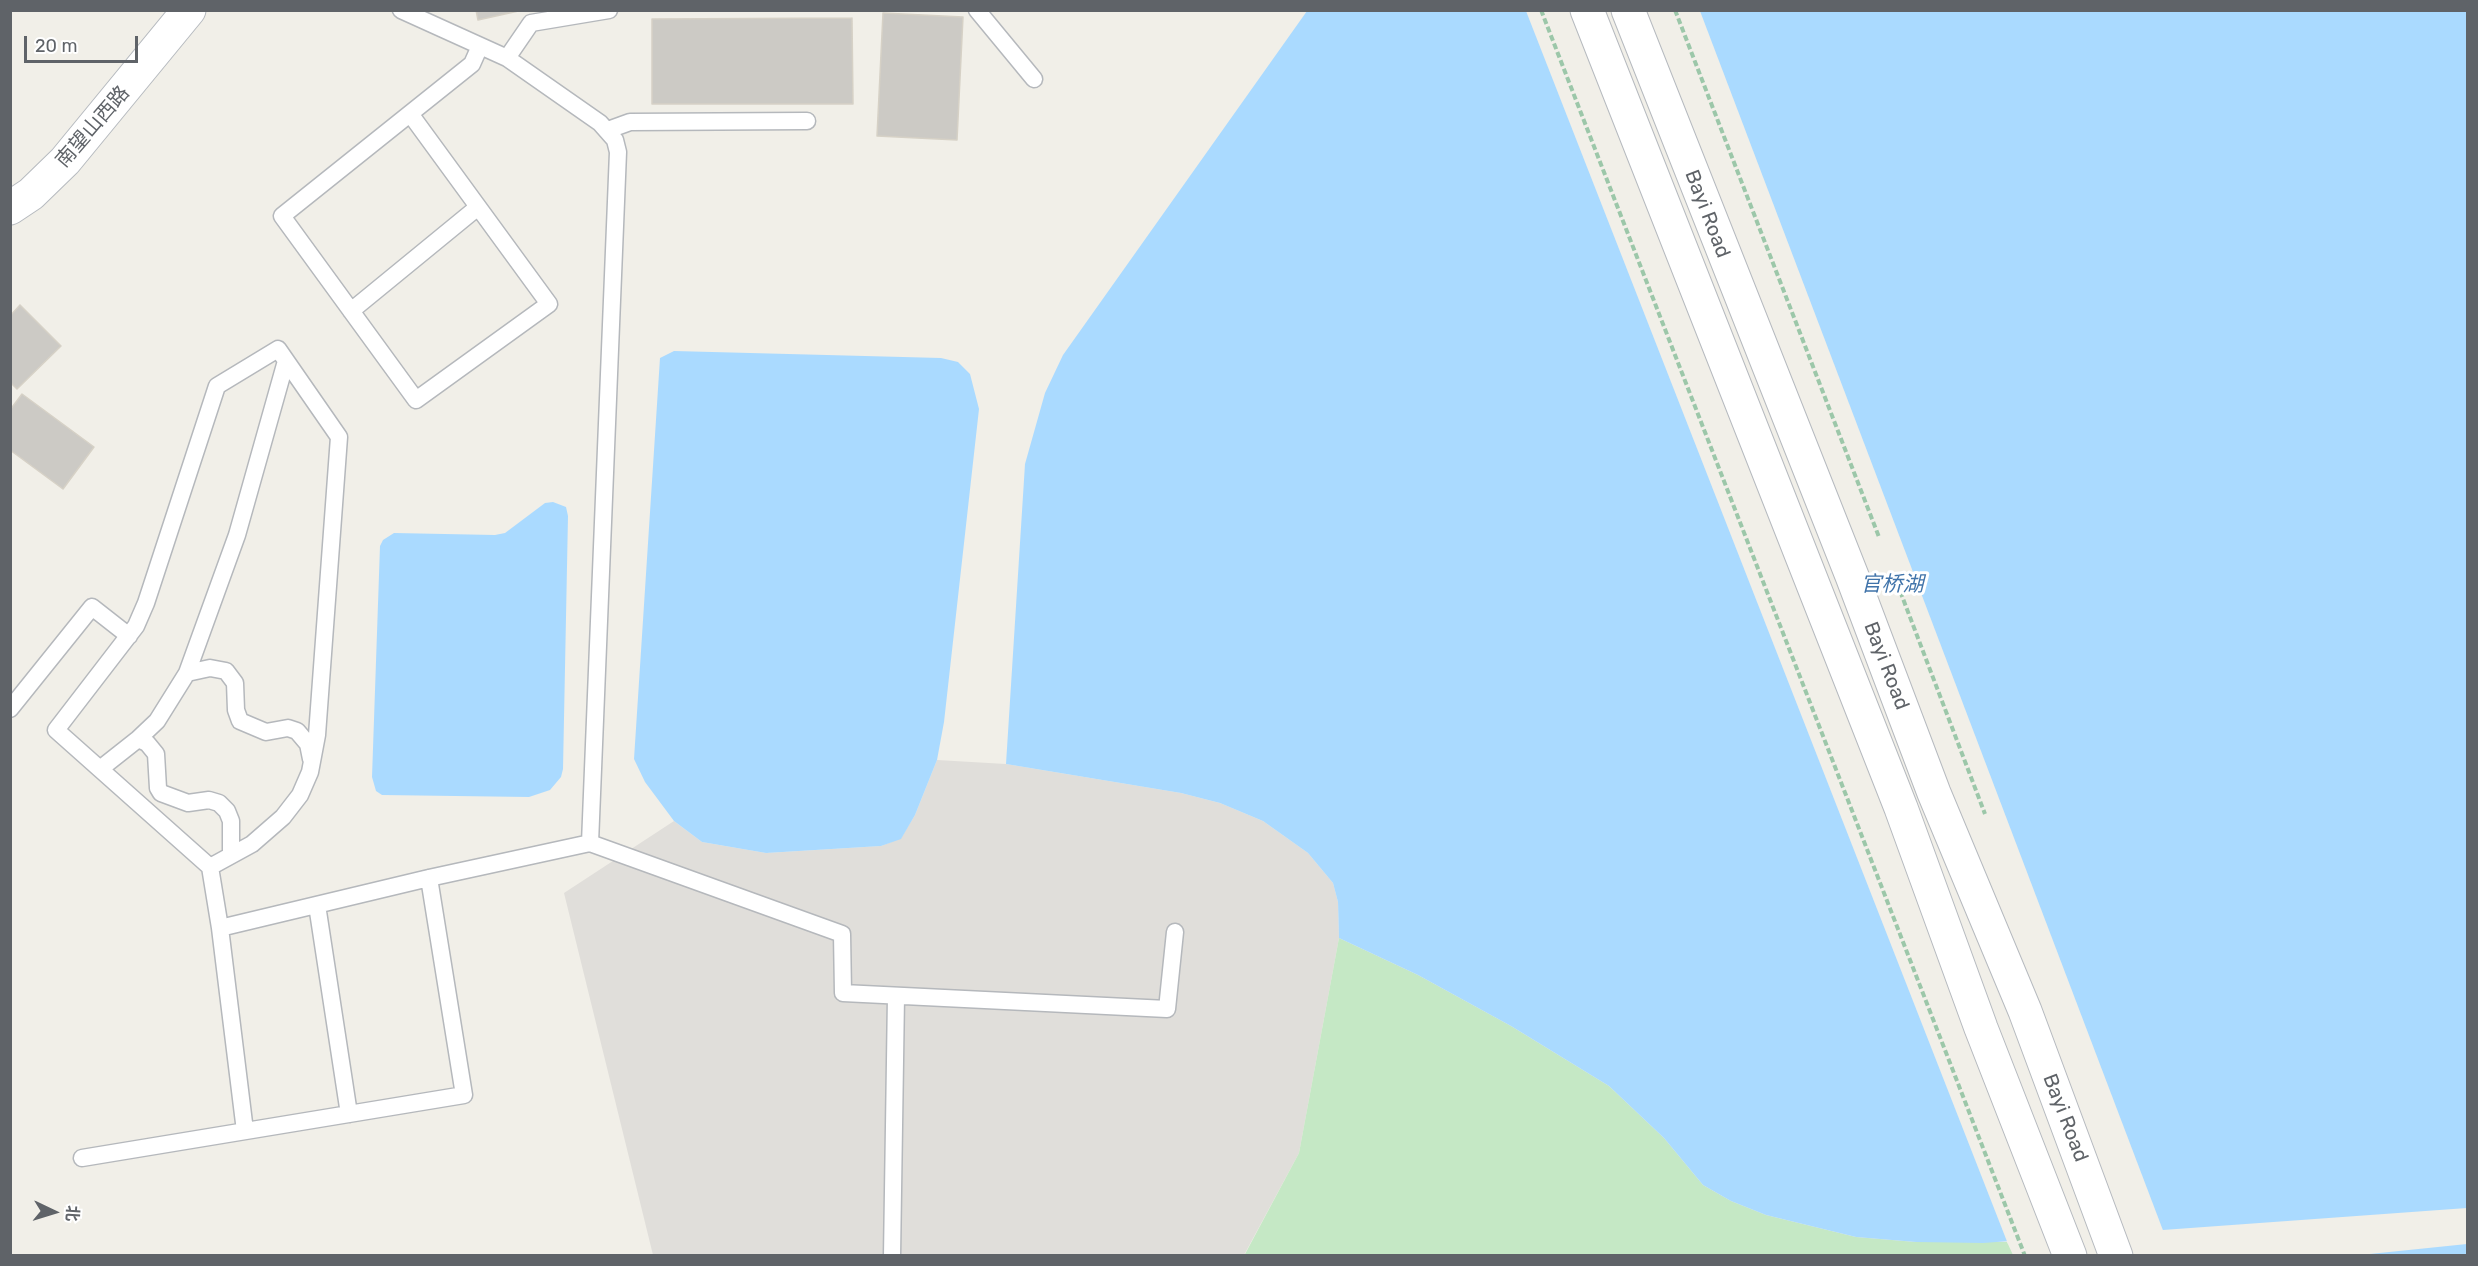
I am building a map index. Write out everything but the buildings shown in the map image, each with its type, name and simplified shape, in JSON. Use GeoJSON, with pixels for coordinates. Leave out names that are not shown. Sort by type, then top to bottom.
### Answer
{"type":"FeatureCollection","features":[{"type":"Feature","properties":{"kind":"main road","name":"南望山西路"},"geometry":{"type":"LineString","coordinates":[[10,208],[31,194],[65,161],[189,10]]}},
{"type":"Feature","properties":{"kind":"main road","name":"Bayi Road"},"geometry":{"type":"LineString","coordinates":[[1587,10],[1901,808],[1981,1028],[2070,1256]]}},
{"type":"Feature","properties":{"kind":"main road","name":"Bayi Road"},"geometry":{"type":"LineString","coordinates":[[1628,10],[1753,332],[1852,576],[1934,793],[2025,1011],[2116,1256]]}},
{"type":"Feature","properties":{"kind":"lane"},"geometry":{"type":"LineString","coordinates":[[401,10],[507,58],[608,130],[618,152],[590,843]]}},
{"type":"Feature","properties":{"kind":"lane"},"geometry":{"type":"LineString","coordinates":[[507,58],[531,23],[609,10]]}},
{"type":"Feature","properties":{"kind":"lane"},"geometry":{"type":"LineString","coordinates":[[977,10],[1034,79]]}},
{"type":"Feature","properties":{"kind":"lane"},"geometry":{"type":"LineString","coordinates":[[411,115],[549,304],[417,400],[282,216],[472,64],[480,46]]}},
{"type":"Feature","properties":{"kind":"lane"},"geometry":{"type":"LineString","coordinates":[[608,130],[630,122],[807,121]]}},
{"type":"Feature","properties":{"kind":"lane"},"geometry":{"type":"LineString","coordinates":[[351,310],[478,207]]}},
{"type":"Feature","properties":{"kind":"lane"},"geometry":{"type":"LineString","coordinates":[[210,867],[264,836],[300,795],[310,772],[320,708],[339,437],[278,349],[217,386],[146,603],[129,636],[56,730],[210,867],[220,927],[245,1131]]}},
{"type":"Feature","properties":{"kind":"lane"},"geometry":{"type":"LineString","coordinates":[[100,769],[157,721],[187,673],[237,535],[286,361]]}},
{"type":"Feature","properties":{"kind":"lane"},"geometry":{"type":"LineString","coordinates":[[10,709],[92,607],[129,636]]}},
{"type":"Feature","properties":{"kind":"lane"},"geometry":{"type":"LineString","coordinates":[[187,673],[210,668],[226,671],[235,683],[236,710],[240,721],[266,732],[288,728],[297,731],[306,739],[310,749],[310,772]]}},
{"type":"Feature","properties":{"kind":"lane"},"geometry":{"type":"LineString","coordinates":[[138,739],[152,747],[156,754],[157,782],[161,793],[188,803],[209,800],[219,803],[227,811],[231,821],[231,855]]}},
{"type":"Feature","properties":{"kind":"lane"},"geometry":{"type":"LineString","coordinates":[[220,927],[590,843],[842,934],[843,993],[1167,1009],[1174,932]]}},
{"type":"Feature","properties":{"kind":"lane"},"geometry":{"type":"LineString","coordinates":[[82,1158],[464,1095],[429,878]]}},
{"type":"Feature","properties":{"kind":"lane"},"geometry":{"type":"LineString","coordinates":[[317,905],[349,1114]]}},
{"type":"Feature","properties":{"kind":"lane"},"geometry":{"type":"LineString","coordinates":[[892,1256],[896,996]]}},
{"type":"Feature","properties":{"kind":"path"},"geometry":{"type":"LineString","coordinates":[[1541,10],[2025,1256]]}},
{"type":"Feature","properties":{"kind":"shaded area"},"geometry":{"type":"Polygon","coordinates":[[[937,760],[1006,764],[1181,793],[1220,803],[1263,821],[1308,853],[1333,883],[1338,902],[1339,938],[1299,1153],[1244,1255],[653,1255],[564,893],[674,821],[702,842],[766,853],[881,846],[901,838],[915,815],[937,760]]]}},
{"type":"Feature","properties":{"kind":"green space"},"geometry":{"type":"Polygon","coordinates":[[[1339,938],[1418,975],[1511,1026],[1609,1086],[1664,1138],[1703,1185],[1731,1201],[1766,1215],[1856,1237],[1916,1242],[2007,1242],[2013,1255],[1244,1256],[1299,1153],[1339,938]]]}},
{"type":"Feature","properties":{"kind":"water","name":"官桥湖"},"geometry":{"type":"Polygon","coordinates":[[[1307,11],[2467,11],[2467,1208],[1983,1243],[1916,1242],[1856,1237],[1766,1215],[1731,1201],[1703,1185],[1664,1138],[1609,1086],[1511,1026],[1418,975],[1339,938],[1338,902],[1333,883],[1308,853],[1263,821],[1220,803],[1181,793],[1006,764],[1025,464],[1045,393],[1063,355],[1307,11]]]}},
{"type":"Feature","properties":{"kind":"water"},"geometry":{"type":"Polygon","coordinates":[[[674,351],[941,358],[958,362],[970,374],[979,409],[944,722],[937,760],[915,815],[901,839],[881,846],[766,853],[702,842],[674,821],[645,782],[634,759],[660,358],[674,351]]]}},
{"type":"Feature","properties":{"kind":"water"},"geometry":{"type":"Polygon","coordinates":[[[553,502],[566,507],[568,516],[561,777],[550,790],[529,797],[382,795],[376,791],[372,777],[380,546],[383,540],[394,533],[495,535],[505,533],[545,503],[553,502]]]}},
{"type":"Feature","properties":{"kind":"water"},"geometry":{"type":"Polygon","coordinates":[[[2467,1244],[2467,1255],[2360,1255],[2467,1244]]]}},
{"type":"Feature","properties":{"kind":"pier"},"geometry":{"type":"Polygon","coordinates":[[[1526,11],[1700,11],[2164,1233],[2008,1244],[1526,11]]]}}]}
